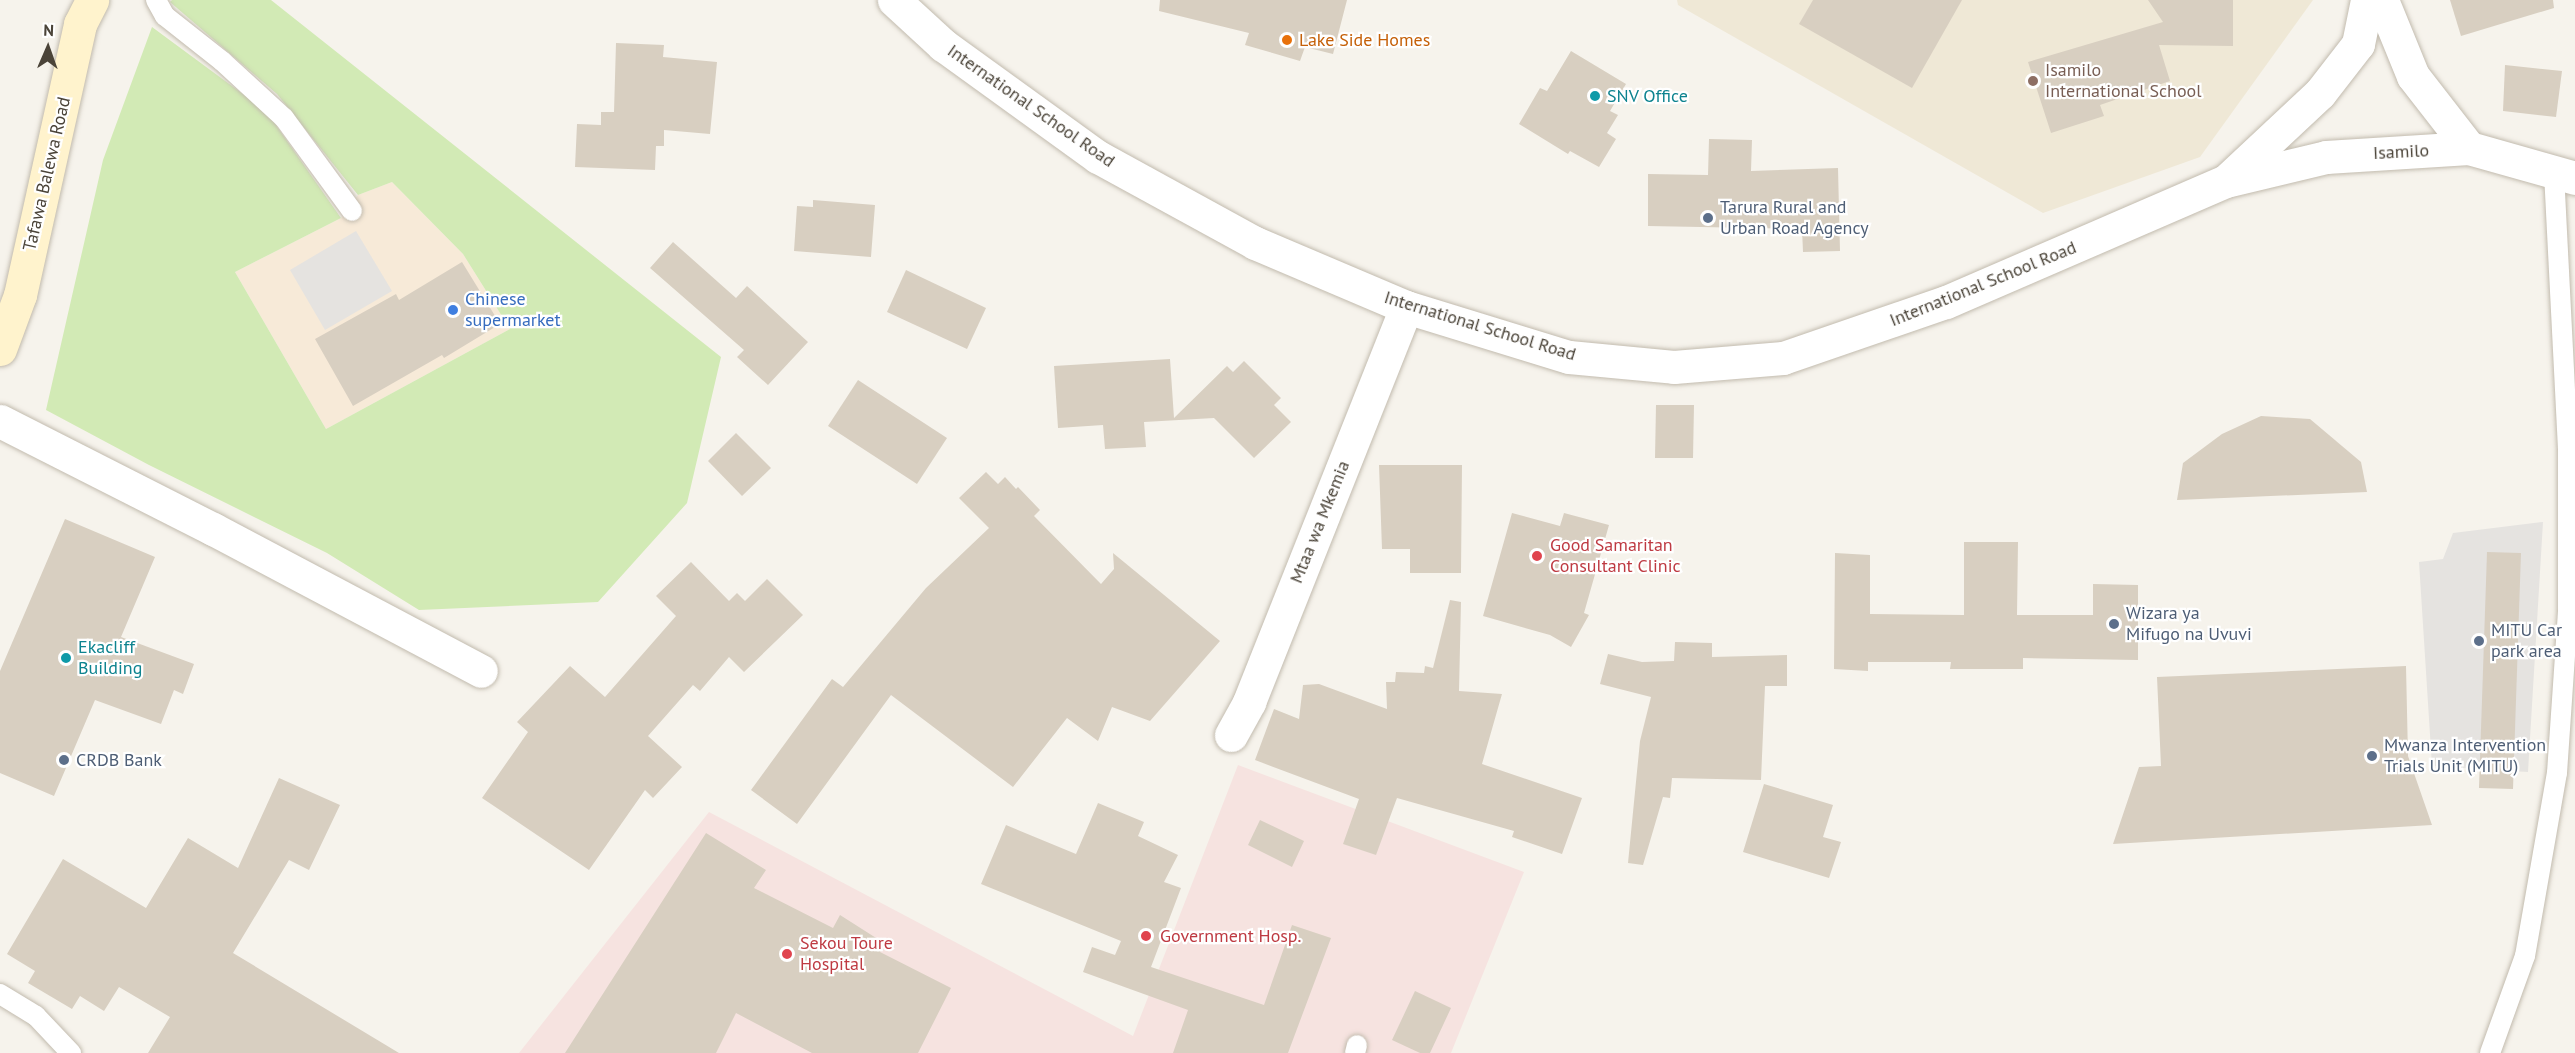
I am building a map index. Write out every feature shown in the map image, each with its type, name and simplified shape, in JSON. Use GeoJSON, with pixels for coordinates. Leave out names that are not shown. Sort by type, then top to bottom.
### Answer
{"type":"FeatureCollection","features":[{"type":"Feature","properties":{"kind":"main road","name":"Tafawa Balewa Road"},"geometry":{"type":"LineString","coordinates":[[0,349],[20,295],[80,24],[92,0]]}},
{"type":"Feature","properties":{"kind":"street","name":"International School Road"},"geometry":{"type":"LineString","coordinates":[[894,0],[943,45],[1098,157],[1254,243],[1406,307],[1569,357],[1674,367],[1783,358],[1947,303],[2226,182]]}},
{"type":"Feature","properties":{"kind":"street"},"geometry":{"type":"LineString","coordinates":[[2226,182],[2320,93],[2358,44],[2367,0]]}},
{"type":"Feature","properties":{"kind":"street"},"geometry":{"type":"LineString","coordinates":[[2382,0],[2413,76],[2469,148]]}},
{"type":"Feature","properties":{"kind":"street","name":"Isamilo"},"geometry":{"type":"LineString","coordinates":[[2226,182],[2326,157],[2469,148],[2565,174]]}},
{"type":"Feature","properties":{"kind":"street","name":"Mtaa wa Mkemia"},"geometry":{"type":"LineString","coordinates":[[1230,735],[1249,702],[1406,307]]}},
{"type":"Feature","properties":{"kind":"street"},"geometry":{"type":"LineString","coordinates":[[0,421],[213,529],[481,671]]}},
{"type":"Feature","properties":{"kind":"lane"},"geometry":{"type":"LineString","coordinates":[[156,0],[165,16],[222,60],[276,110],[352,211]]}},
{"type":"Feature","properties":{"kind":"lane"},"geometry":{"type":"LineString","coordinates":[[2490,1053],[2524,956],[2557,773],[2568,610],[2565,174]]}},
{"type":"Feature","properties":{"kind":"lane"},"geometry":{"type":"LineString","coordinates":[[0,994],[36,1016],[71,1053]]}},
{"type":"Feature","properties":{"kind":"shaded area","name":"Isamilo International School"},"geometry":{"type":"Polygon","coordinates":[[[1677,0],[2313,0],[2200,157],[2043,213],[1678,5],[1677,0]]]}},
{"type":"Feature","properties":{"kind":"shaded area"},"geometry":{"type":"Polygon","coordinates":[[[392,182],[463,254],[510,329],[326,429],[235,272],[341,218],[358,195],[392,182]]]}},
{"type":"Feature","properties":{"kind":"shaded area"},"geometry":{"type":"Polygon","coordinates":[[[356,231],[392,291],[325,330],[290,270],[356,231]]]}},
{"type":"Feature","properties":{"kind":"shaded area","name":"MITU Car park area"},"geometry":{"type":"Polygon","coordinates":[[[2543,522],[2528,772],[2432,766],[2419,562],[2443,559],[2453,533],[2543,522]]]}},
{"type":"Feature","properties":{"kind":"shaded area","name":"Sekou Toure Hospital"},"geometry":{"type":"Polygon","coordinates":[[[1238,765],[1524,872],[1451,1053],[519,1053],[709,812],[1133,1036],[1238,765]]]}},
{"type":"Feature","properties":{"kind":"green space"},"geometry":{"type":"Polygon","coordinates":[[[172,0],[271,0],[721,357],[687,503],[598,602],[419,610],[327,553],[149,465],[46,410],[103,160],[152,27],[266,111],[341,218],[235,272],[326,429],[510,329],[463,254],[392,182],[358,195],[277,94],[170,2],[172,0]]]}},
{"type":"Feature","properties":{"kind":"building"},"geometry":{"type":"Polygon","coordinates":[[[1160,0],[1347,0],[1333,54],[1305,47],[1300,61],[1245,45],[1249,33],[1159,11],[1160,0]]]}},
{"type":"Feature","properties":{"kind":"building"},"geometry":{"type":"Polygon","coordinates":[[[1813,0],[1962,0],[1912,88],[1799,24],[1813,0]]]}},
{"type":"Feature","properties":{"kind":"building"},"geometry":{"type":"Polygon","coordinates":[[[2148,0],[2233,0],[2233,46],[2159,45],[2170,81],[2100,105],[2104,116],[2051,133],[2028,62],[2163,22],[2148,0]]]}},
{"type":"Feature","properties":{"kind":"building"},"geometry":{"type":"Polygon","coordinates":[[[2450,0],[2553,0],[2554,8],[2461,36],[2450,0]]]}},
{"type":"Feature","properties":{"kind":"building"},"geometry":{"type":"Polygon","coordinates":[[[616,43],[664,45],[663,57],[717,62],[710,134],[664,130],[664,146],[656,146],[655,170],[575,167],[577,124],[601,125],[601,112],[614,112],[616,43]]]}},
{"type":"Feature","properties":{"kind":"building"},"geometry":{"type":"Polygon","coordinates":[[[1571,51],[1626,84],[1610,111],[1618,115],[1607,133],[1616,139],[1599,167],[1570,151],[1568,154],[1519,124],[1540,88],[1547,91],[1571,51]]]}},
{"type":"Feature","properties":{"kind":"building"},"geometry":{"type":"Polygon","coordinates":[[[2505,65],[2562,71],[2556,117],[2503,111],[2505,65]]]}},
{"type":"Feature","properties":{"kind":"building"},"geometry":{"type":"Polygon","coordinates":[[[1709,139],[1752,140],[1751,171],[1838,168],[1840,251],[1803,252],[1802,229],[1648,226],[1648,174],[1708,175],[1709,139]]]}},
{"type":"Feature","properties":{"kind":"building"},"geometry":{"type":"Polygon","coordinates":[[[813,200],[875,205],[871,257],[794,251],[797,206],[813,207],[813,200]]]}},
{"type":"Feature","properties":{"kind":"building"},"geometry":{"type":"Polygon","coordinates":[[[673,242],[736,298],[747,286],[808,342],[768,385],[737,357],[744,350],[650,268],[673,242]]]}},
{"type":"Feature","properties":{"kind":"building"},"geometry":{"type":"Polygon","coordinates":[[[462,262],[500,324],[444,358],[442,355],[353,406],[315,339],[396,294],[399,300],[462,262]]]}},
{"type":"Feature","properties":{"kind":"building"},"geometry":{"type":"Polygon","coordinates":[[[906,270],[986,308],[967,349],[887,312],[906,270]]]}},
{"type":"Feature","properties":{"kind":"building"},"geometry":{"type":"Polygon","coordinates":[[[1170,359],[1174,418],[1227,366],[1233,372],[1244,361],[1281,398],[1274,405],[1291,422],[1254,458],[1214,418],[1144,422],[1146,447],[1105,449],[1103,425],[1058,428],[1054,366],[1170,359]]]}},
{"type":"Feature","properties":{"kind":"building"},"geometry":{"type":"Polygon","coordinates":[[[858,380],[947,438],[917,484],[828,426],[858,380]]]}},
{"type":"Feature","properties":{"kind":"building"},"geometry":{"type":"Polygon","coordinates":[[[1656,405],[1694,405],[1693,458],[1655,458],[1656,405]]]}},
{"type":"Feature","properties":{"kind":"building"},"geometry":{"type":"Polygon","coordinates":[[[2261,416],[2310,419],[2361,462],[2367,492],[2177,500],[2183,463],[2222,434],[2261,416]]]}},
{"type":"Feature","properties":{"kind":"building"},"geometry":{"type":"Polygon","coordinates":[[[736,433],[771,468],[742,496],[708,461],[736,433]]]}},
{"type":"Feature","properties":{"kind":"building"},"geometry":{"type":"Polygon","coordinates":[[[1379,465],[1462,465],[1461,573],[1410,573],[1410,549],[1382,549],[1379,465]]]}},
{"type":"Feature","properties":{"kind":"building"},"geometry":{"type":"Polygon","coordinates":[[[986,472],[998,484],[1005,477],[1016,489],[1018,487],[1040,510],[1034,516],[1101,584],[1114,569],[1113,553],[1220,641],[1150,721],[1112,707],[1098,741],[1067,718],[1013,787],[891,695],[797,824],[751,790],[832,679],[843,687],[926,588],[989,528],[959,498],[986,472]]]}},
{"type":"Feature","properties":{"kind":"building"},"geometry":{"type":"Polygon","coordinates":[[[1512,513],[1560,526],[1564,513],[1609,525],[1584,613],[1589,615],[1571,647],[1550,635],[1483,616],[1512,513]]]}},
{"type":"Feature","properties":{"kind":"building","name":"Ekacliff Building"},"geometry":{"type":"Polygon","coordinates":[[[65,519],[155,557],[121,637],[194,664],[183,694],[174,690],[161,724],[95,700],[54,796],[0,773],[0,671],[65,519]]]}},
{"type":"Feature","properties":{"kind":"building"},"geometry":{"type":"Polygon","coordinates":[[[1964,542],[2018,542],[2017,615],[2093,615],[2093,584],[2138,585],[2138,660],[2023,658],[2023,669],[1950,669],[1951,662],[1868,662],[1868,671],[1834,669],[1835,553],[1870,555],[1870,614],[1964,615],[1964,542]]]}},
{"type":"Feature","properties":{"kind":"building"},"geometry":{"type":"Polygon","coordinates":[[[2487,552],[2521,553],[2513,789],[2479,788],[2487,552]]]}},
{"type":"Feature","properties":{"kind":"building"},"geometry":{"type":"Polygon","coordinates":[[[691,562],[729,601],[737,593],[745,601],[767,579],[803,615],[744,672],[729,657],[700,691],[693,685],[648,736],[682,767],[653,798],[645,790],[589,870],[482,798],[528,732],[517,722],[570,666],[605,697],[676,616],[656,596],[691,562]]]}},
{"type":"Feature","properties":{"kind":"building"},"geometry":{"type":"Polygon","coordinates":[[[1450,600],[1461,602],[1459,691],[1502,694],[1482,764],[1582,798],[1562,854],[1512,837],[1514,831],[1397,798],[1376,855],[1343,844],[1359,799],[1255,760],[1274,709],[1299,719],[1303,685],[1319,684],[1387,709],[1386,682],[1395,682],[1396,672],[1424,673],[1425,666],[1433,668],[1450,600]]]}},
{"type":"Feature","properties":{"kind":"building"},"geometry":{"type":"Polygon","coordinates":[[[1675,642],[1712,643],[1712,657],[1787,655],[1787,686],[1765,686],[1761,780],[1672,778],[1670,798],[1663,797],[1643,865],[1628,863],[1640,741],[1651,697],[1600,684],[1608,654],[1642,662],[1674,661],[1675,642]]]}},
{"type":"Feature","properties":{"kind":"building","name":"Mwanza Intervention Trials Unit (MITU)"},"geometry":{"type":"Polygon","coordinates":[[[2406,666],[2408,756],[2432,825],[2113,844],[2139,767],[2161,766],[2157,677],[2406,666]]]}},
{"type":"Feature","properties":{"kind":"building"},"geometry":{"type":"Polygon","coordinates":[[[279,778],[340,805],[309,870],[289,860],[233,953],[399,1053],[148,1053],[170,1017],[119,987],[104,1011],[80,996],[72,1009],[28,983],[35,971],[7,954],[63,859],[146,908],[188,838],[238,868],[279,778]]]}},
{"type":"Feature","properties":{"kind":"building"},"geometry":{"type":"Polygon","coordinates":[[[1764,784],[1833,805],[1823,837],[1841,842],[1829,878],[1743,852],[1764,784]]]}},
{"type":"Feature","properties":{"kind":"building"},"geometry":{"type":"Polygon","coordinates":[[[1098,803],[1144,822],[1138,836],[1178,855],[1164,882],[1181,888],[1151,967],[1264,1005],[1292,925],[1331,938],[1288,1053],[1173,1053],[1188,1010],[1083,972],[1092,947],[1115,955],[1121,941],[981,884],[1006,825],[1076,854],[1098,803]]]}},
{"type":"Feature","properties":{"kind":"building"},"geometry":{"type":"Polygon","coordinates":[[[1260,820],[1304,841],[1292,867],[1248,845],[1260,820]]]}},
{"type":"Feature","properties":{"kind":"building"},"geometry":{"type":"Polygon","coordinates":[[[706,833],[766,870],[754,888],[833,928],[840,915],[884,943],[880,952],[951,988],[918,1053],[812,1053],[736,1013],[716,1053],[565,1053],[706,833]]]}},
{"type":"Feature","properties":{"kind":"building"},"geometry":{"type":"Polygon","coordinates":[[[1415,991],[1451,1008],[1430,1053],[1420,1053],[1392,1040],[1415,991]]]}},
{"type":"Feature","properties":{"kind":"place","name":"Lake Side Homes"},"geometry":{"type":"Point","coordinates":[1287,40]}},
{"type":"Feature","properties":{"kind":"place","name":"Isamilo International School"},"geometry":{"type":"Point","coordinates":[2033,81]}},
{"type":"Feature","properties":{"kind":"place","name":"SNV Office"},"geometry":{"type":"Point","coordinates":[1595,96]}},
{"type":"Feature","properties":{"kind":"place","name":"Tarura Rural and Urban Road Agency"},"geometry":{"type":"Point","coordinates":[1708,218]}},
{"type":"Feature","properties":{"kind":"place","name":"Chinese supermarket"},"geometry":{"type":"Point","coordinates":[453,310]}},
{"type":"Feature","properties":{"kind":"place","name":"Good Samaritan Consultant Clinic"},"geometry":{"type":"Point","coordinates":[1537,556]}},
{"type":"Feature","properties":{"kind":"place","name":"Wizara ya Mifugo na Uvuvi"},"geometry":{"type":"Point","coordinates":[2114,624]}},
{"type":"Feature","properties":{"kind":"place","name":"MITU Car park area"},"geometry":{"type":"Point","coordinates":[2479,641]}},
{"type":"Feature","properties":{"kind":"place","name":"Ekacliff Building"},"geometry":{"type":"Point","coordinates":[66,658]}},
{"type":"Feature","properties":{"kind":"place","name":"Mwanza Intervention Trials Unit (MITU)"},"geometry":{"type":"Point","coordinates":[2372,756]}},
{"type":"Feature","properties":{"kind":"place","name":"CRDB Bank"},"geometry":{"type":"Point","coordinates":[64,760]}},
{"type":"Feature","properties":{"kind":"place","name":"Government Hosp."},"geometry":{"type":"Point","coordinates":[1146,936]}},
{"type":"Feature","properties":{"kind":"place","name":"Sekou Toure Hospital"},"geometry":{"type":"Point","coordinates":[787,954]}}]}
